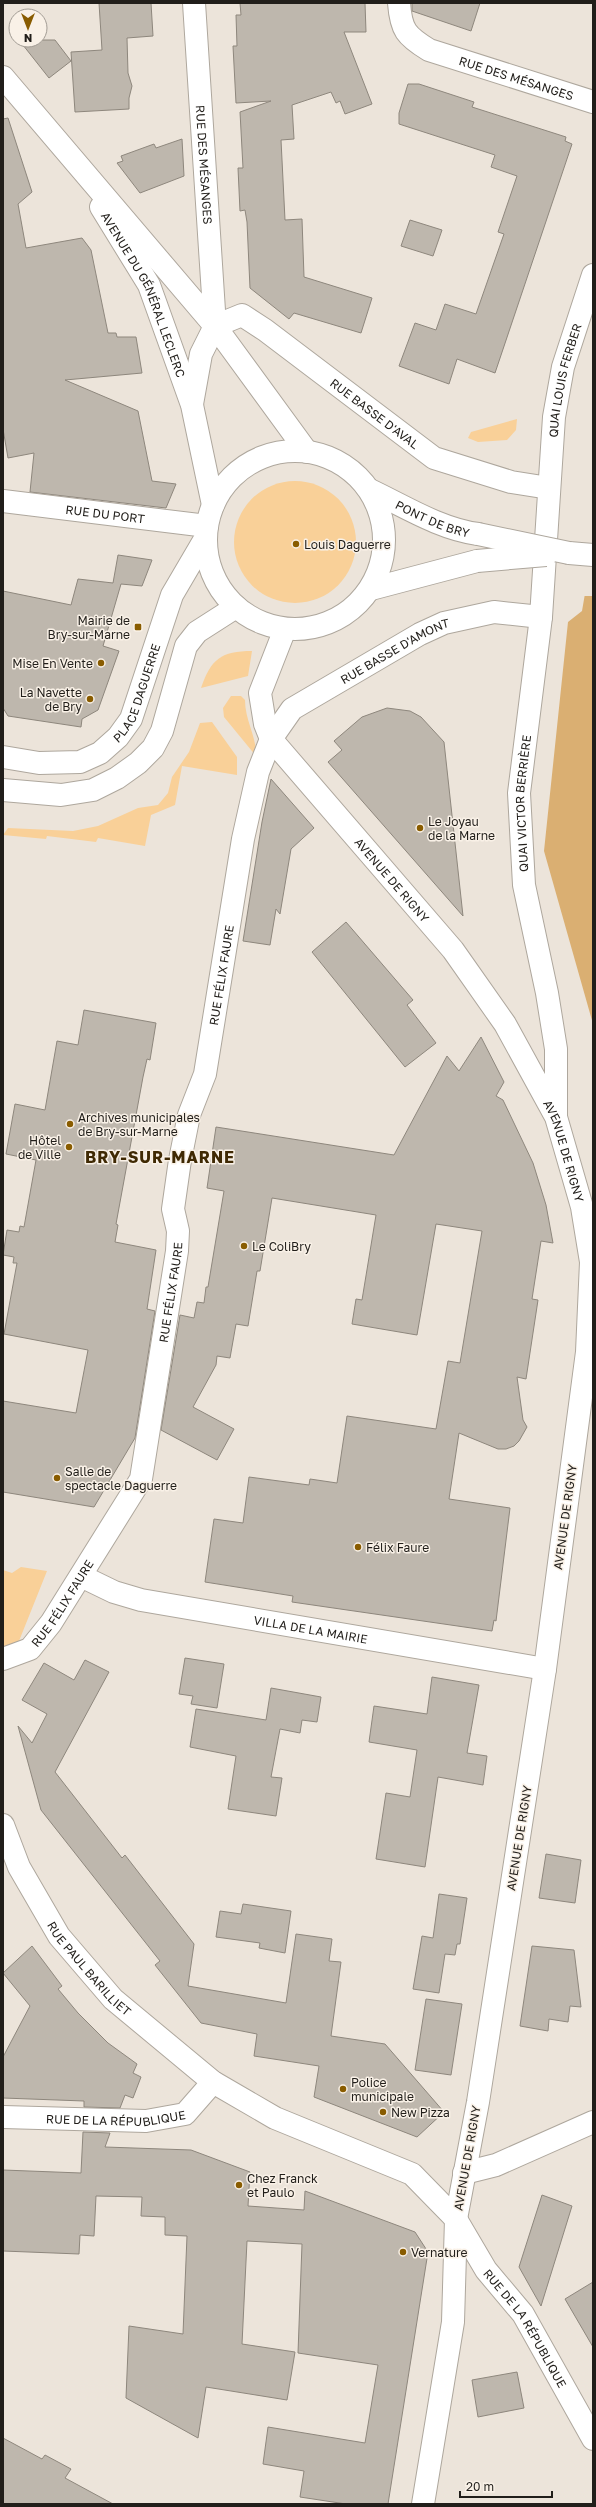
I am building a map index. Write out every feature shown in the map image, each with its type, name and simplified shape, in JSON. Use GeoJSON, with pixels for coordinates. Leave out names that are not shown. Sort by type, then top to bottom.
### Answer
{"type":"FeatureCollection","features":[{"type":"Feature","properties":{"kind":"street","name":"RUE DES MÉSANGES"},"geometry":{"type":"LineString","coordinates":[[194,3],[215,326]]}},
{"type":"Feature","properties":{"kind":"street","name":"RUE DES MÉSANGES"},"geometry":{"type":"LineString","coordinates":[[399,3],[400,21],[408,37],[429,50],[593,102]]}},
{"type":"Feature","properties":{"kind":"street","name":"AVENUE DU GÉNÉRAL LECLERC"},"geometry":{"type":"LineString","coordinates":[[3,77],[215,326],[307,452]]}},
{"type":"Feature","properties":{"kind":"street","name":"AVENUE DU GÉNÉRAL LECLERC"},"geometry":{"type":"LineString","coordinates":[[63,147],[149,284],[192,405],[213,504]]}},
{"type":"Feature","properties":{"kind":"street","name":"QUAI LOUIS FERBER"},"geometry":{"type":"LineString","coordinates":[[549,488],[554,417],[563,367],[593,276]]}},
{"type":"Feature","properties":{"kind":"street","name":"RUE BASSE D'AVAL"},"geometry":{"type":"LineString","coordinates":[[215,326],[242,315],[434,458],[511,482],[549,488]]}},
{"type":"Feature","properties":{"kind":"street","name":"AVENUE DU GÉNÉRAL LECLERC"},"geometry":{"type":"LineString","coordinates":[[192,405],[201,354],[215,326]]}},
{"type":"Feature","properties":{"kind":"street","name":"PLACE DAGUERRE"},"geometry":{"type":"LineString","coordinates":[[3,757],[39,763],[80,762],[100,753],[118,737],[131,719],[172,595],[206,532],[213,504],[225,484],[242,469],[262,457],[284,452],[307,452],[331,458],[352,472],[370,490],[379,508],[384,529],[384,550],[380,570],[370,589],[354,608],[334,621],[310,629],[285,629],[264,624],[236,607],[219,587],[211,569],[206,532]]}},
{"type":"Feature","properties":{"kind":"street","name":"QUAI VICTOR BERRIÈRE"},"geometry":{"type":"LineString","coordinates":[[549,488],[541,617],[520,801],[524,885],[547,993],[556,1049],[556,1117]]}},
{"type":"Feature","properties":{"kind":"street","name":"PONT DE BRY"},"geometry":{"type":"LineString","coordinates":[[370,490],[433,520],[466,532],[569,553],[593,555]]}},
{"type":"Feature","properties":{"kind":"street","name":"RUE DU PORT"},"geometry":{"type":"LineString","coordinates":[[3,501],[206,532]]}},
{"type":"Feature","properties":{"kind":"street","name":"PONT DE BRY"},"geometry":{"type":"LineString","coordinates":[[370,589],[477,561],[569,553]]}},
{"type":"Feature","properties":{"kind":"street"},"geometry":{"type":"LineString","coordinates":[[3,790],[61,796],[93,790],[117,778],[138,763],[153,748],[162,731],[186,646],[197,632],[236,607]]}},
{"type":"Feature","properties":{"kind":"street","name":"RUE BASSE D'AMONT"},"geometry":{"type":"LineString","coordinates":[[271,739],[292,709],[420,634],[444,623],[494,612],[541,617]]}},
{"type":"Feature","properties":{"kind":"street","name":"AVENUE DE RIGNY"},"geometry":{"type":"LineString","coordinates":[[285,629],[260,693],[265,724],[271,739],[453,950],[505,1024],[556,1117],[582,1207],[591,1262],[591,1298],[587,1352],[545,1669],[478,2102],[456,2219],[453,2322],[423,2504]]}},
{"type":"Feature","properties":{"kind":"street","name":"RUE FÉLIX FAURE"},"geometry":{"type":"LineString","coordinates":[[3,1660],[30,1649],[51,1623],[141,1479],[177,1251],[178,1231],[173,1209],[180,1160],[189,1115],[205,1074],[243,839],[258,772],[271,739]]}},
{"type":"Feature","properties":{"kind":"street","name":"VILLA DE LA MAIRIE"},"geometry":{"type":"LineString","coordinates":[[81,1576],[114,1592],[142,1600],[545,1669]]}},
{"type":"Feature","properties":{"kind":"street","name":"RUE PAUL BARILLIET"},"geometry":{"type":"LineString","coordinates":[[3,1825],[19,1867],[59,1936],[113,1999],[213,2082],[275,2118],[412,2174],[456,2219]]}},
{"type":"Feature","properties":{"kind":"street","name":"RUE DE LA RÉPUBLIQUE"},"geometry":{"type":"LineString","coordinates":[[3,2117],[146,2121],[185,2114],[213,2082]]}},
{"type":"Feature","properties":{"kind":"street"},"geometry":{"type":"LineString","coordinates":[[464,2173],[496,2165],[593,2122]]}},
{"type":"Feature","properties":{"kind":"street","name":"RUE DE LA RÉPUBLIQUE"},"geometry":{"type":"LineString","coordinates":[[456,2219],[486,2270],[522,2314],[593,2439]]}},
{"type":"Feature","properties":{"kind":"shaded area"},"geometry":{"type":"Polygon","coordinates":[[[517,419],[516,430],[507,440],[478,442],[468,438],[471,432],[517,419]]]}},
{"type":"Feature","properties":{"kind":"shaded area"},"geometry":{"type":"Polygon","coordinates":[[[295,481],[319,485],[338,499],[352,518],[356,542],[352,566],[338,585],[319,599],[295,603],[271,599],[252,585],[238,566],[234,542],[238,518],[252,499],[271,485],[295,481]]]}},
{"type":"Feature","properties":{"kind":"shaded area"},"geometry":{"type":"Polygon","coordinates":[[[593,547],[593,1024],[544,851],[568,622],[582,611],[593,547]]]}},
{"type":"Feature","properties":{"kind":"shaded area"},"geometry":{"type":"Polygon","coordinates":[[[252,651],[248,676],[201,688],[209,670],[219,659],[232,653],[252,651]]]}},
{"type":"Feature","properties":{"kind":"shaded area"},"geometry":{"type":"Polygon","coordinates":[[[231,696],[241,696],[245,700],[247,715],[255,742],[256,756],[224,717],[223,708],[231,696]]]}},
{"type":"Feature","properties":{"kind":"shaded area"},"geometry":{"type":"Polygon","coordinates":[[[212,722],[237,757],[237,775],[182,766],[175,805],[151,815],[145,846],[98,838],[96,842],[47,836],[46,839],[3,835],[8,828],[73,831],[98,826],[138,808],[158,805],[168,793],[172,777],[189,752],[200,723],[212,722]]]}},
{"type":"Feature","properties":{"kind":"shaded area"},"geometry":{"type":"Polygon","coordinates":[[[21,1567],[47,1571],[9,1666],[3,1665],[3,1570],[12,1573],[21,1567]]]}},
{"type":"Feature","properties":{"kind":"pier"},"geometry":{"type":"Polygon","coordinates":[[[593,545],[593,596],[582,596],[591,547],[593,545]]]}},
{"type":"Feature","properties":{"kind":"building"},"geometry":{"type":"Polygon","coordinates":[[[99,3],[151,3],[153,36],[127,38],[128,73],[132,86],[129,98],[129,109],[75,112],[71,52],[102,50],[99,3]]]}},
{"type":"Feature","properties":{"kind":"building"},"geometry":{"type":"Polygon","coordinates":[[[240,3],[365,3],[366,32],[344,32],[372,104],[345,114],[340,101],[336,103],[331,92],[292,105],[294,139],[281,140],[285,220],[302,219],[304,277],[372,298],[361,333],[294,313],[289,319],[250,288],[247,222],[245,210],[240,211],[238,168],[243,168],[240,112],[271,101],[236,103],[233,46],[237,46],[236,15],[241,15],[240,3]]]}},
{"type":"Feature","properties":{"kind":"building"},"geometry":{"type":"Polygon","coordinates":[[[412,3],[480,3],[471,31],[412,11],[412,3]]]}},
{"type":"Feature","properties":{"kind":"building"},"geometry":{"type":"Polygon","coordinates":[[[48,40],[55,40],[71,61],[49,78],[25,48],[48,48],[48,40]]]}},
{"type":"Feature","properties":{"kind":"building"},"geometry":{"type":"Polygon","coordinates":[[[408,84],[419,84],[474,102],[472,107],[566,137],[565,141],[572,144],[495,373],[457,359],[449,384],[399,366],[415,323],[436,330],[445,304],[476,314],[504,234],[498,232],[517,176],[491,167],[495,155],[399,124],[399,113],[408,84]]]}},
{"type":"Feature","properties":{"kind":"building"},"geometry":{"type":"Polygon","coordinates":[[[8,118],[32,192],[18,204],[26,248],[82,238],[91,250],[108,333],[116,333],[117,337],[136,337],[142,373],[65,380],[138,411],[152,481],[176,484],[166,508],[30,492],[34,453],[8,458],[3,429],[3,119],[8,118]]]}},
{"type":"Feature","properties":{"kind":"building"},"geometry":{"type":"Polygon","coordinates":[[[182,139],[184,176],[140,193],[117,163],[123,161],[121,156],[154,144],[156,148],[182,139]]]}},
{"type":"Feature","properties":{"kind":"building"},"geometry":{"type":"Polygon","coordinates":[[[410,220],[442,230],[433,256],[401,246],[410,220]]]}},
{"type":"Feature","properties":{"kind":"building"},"geometry":{"type":"Polygon","coordinates":[[[118,555],[152,560],[142,586],[121,584],[103,646],[119,651],[98,710],[82,719],[81,727],[8,716],[3,708],[3,591],[71,605],[78,579],[113,583],[118,555]]]}},
{"type":"Feature","properties":{"kind":"building","name":"Le Joyau de la Marne"},"geometry":{"type":"Polygon","coordinates":[[[387,708],[410,711],[421,717],[444,742],[463,916],[328,762],[342,750],[334,741],[362,717],[387,708]]]}},
{"type":"Feature","properties":{"kind":"building"},"geometry":{"type":"Polygon","coordinates":[[[271,779],[314,828],[291,849],[280,914],[276,909],[270,945],[243,941],[262,822],[271,779]]]}},
{"type":"Feature","properties":{"kind":"building"},"geometry":{"type":"Polygon","coordinates":[[[346,922],[413,1000],[407,1005],[436,1043],[405,1067],[312,952],[346,922]]]}},
{"type":"Feature","properties":{"kind":"building"},"geometry":{"type":"Polygon","coordinates":[[[84,1010],[156,1023],[150,1060],[147,1059],[143,1077],[116,1224],[118,1225],[115,1242],[156,1250],[147,1309],[155,1311],[135,1438],[94,1507],[3,1492],[3,1401],[76,1413],[88,1350],[4,1334],[17,1263],[13,1263],[14,1257],[3,1255],[7,1230],[19,1232],[20,1226],[24,1227],[36,1160],[6,1154],[15,1104],[45,1110],[57,1041],[78,1045],[84,1010]]]}},
{"type":"Feature","properties":{"kind":"building"},"geometry":{"type":"Polygon","coordinates":[[[481,1037],[504,1082],[496,1096],[503,1100],[533,1163],[546,1205],[553,1243],[541,1241],[532,1299],[538,1300],[526,1379],[517,1377],[523,1420],[527,1427],[519,1441],[514,1446],[506,1449],[498,1449],[459,1433],[449,1499],[510,1508],[496,1621],[494,1620],[492,1631],[292,1602],[293,1596],[205,1582],[214,1519],[243,1523],[249,1477],[309,1485],[310,1479],[337,1483],[347,1416],[436,1429],[448,1361],[460,1363],[482,1231],[436,1224],[417,1335],[352,1324],[356,1299],[362,1300],[376,1215],[272,1198],[260,1271],[257,1271],[248,1326],[236,1324],[230,1358],[217,1356],[216,1365],[193,1407],[234,1429],[217,1460],[161,1430],[180,1315],[194,1318],[197,1302],[204,1303],[206,1287],[208,1287],[224,1191],[207,1188],[216,1127],[394,1155],[447,1056],[459,1071],[481,1037]]]}},
{"type":"Feature","properties":{"kind":"building"},"geometry":{"type":"Polygon","coordinates":[[[185,1658],[224,1664],[217,1708],[191,1704],[193,1696],[179,1694],[185,1658]]]}},
{"type":"Feature","properties":{"kind":"building"},"geometry":{"type":"Polygon","coordinates":[[[85,1660],[109,1672],[55,1772],[122,1858],[125,1855],[194,1944],[188,1986],[286,2003],[296,1934],[332,1939],[329,1961],[341,1962],[331,2036],[385,2044],[444,2112],[417,2137],[314,2097],[319,2066],[254,2056],[257,2034],[201,2023],[155,1965],[160,1961],[41,1810],[18,1726],[32,1743],[47,1714],[22,1700],[44,1663],[74,1680],[85,1660]]]}},
{"type":"Feature","properties":{"kind":"building"},"geometry":{"type":"Polygon","coordinates":[[[432,1677],[479,1685],[467,1753],[487,1756],[483,1785],[438,1777],[425,1867],[376,1859],[386,1793],[410,1797],[417,1750],[369,1742],[374,1706],[427,1714],[432,1677]]]}},
{"type":"Feature","properties":{"kind":"building"},"geometry":{"type":"Polygon","coordinates":[[[271,1688],[321,1697],[317,1722],[302,1720],[300,1733],[280,1729],[271,1777],[282,1778],[276,1816],[228,1809],[236,1756],[190,1747],[196,1709],[266,1720],[271,1688]]]}},
{"type":"Feature","properties":{"kind":"building"},"geometry":{"type":"Polygon","coordinates":[[[546,1854],[581,1860],[575,1903],[539,1898],[546,1854]]]}},
{"type":"Feature","properties":{"kind":"building"},"geometry":{"type":"Polygon","coordinates":[[[439,1894],[467,1898],[460,1944],[457,1944],[455,1955],[445,1954],[439,1993],[413,1989],[422,1936],[433,1938],[439,1894]]]}},
{"type":"Feature","properties":{"kind":"building"},"geometry":{"type":"Polygon","coordinates":[[[243,1904],[291,1911],[285,1953],[259,1948],[260,1943],[216,1937],[220,1911],[241,1914],[243,1904]]]}},
{"type":"Feature","properties":{"kind":"building"},"geometry":{"type":"Polygon","coordinates":[[[32,1946],[62,1986],[58,1989],[78,2013],[108,2043],[137,2064],[133,2073],[141,2077],[133,2098],[125,2095],[120,2108],[84,2107],[84,2101],[3,2098],[3,2057],[30,2006],[3,1973],[32,1946]]]}},
{"type":"Feature","properties":{"kind":"building"},"geometry":{"type":"Polygon","coordinates":[[[532,1946],[574,1950],[581,2007],[570,2006],[568,2022],[549,2019],[548,2031],[520,2026],[532,1946]]]}},
{"type":"Feature","properties":{"kind":"building"},"geometry":{"type":"Polygon","coordinates":[[[426,1999],[462,2004],[451,2075],[415,2070],[426,1999]]]}},
{"type":"Feature","properties":{"kind":"building"},"geometry":{"type":"Polygon","coordinates":[[[83,2132],[110,2133],[105,2147],[191,2150],[250,2172],[248,2206],[304,2210],[305,2191],[415,2232],[428,2252],[388,2504],[346,2504],[300,2497],[304,2471],[263,2464],[268,2427],[365,2443],[378,2365],[298,2353],[302,2244],[247,2241],[242,2344],[295,2352],[287,2400],[206,2387],[198,2438],[126,2398],[129,2326],[183,2334],[187,2236],[165,2235],[165,2217],[141,2216],[142,2197],[96,2196],[94,2236],[80,2235],[79,2254],[3,2251],[3,2170],[81,2173],[83,2132]]]}},
{"type":"Feature","properties":{"kind":"building"},"geometry":{"type":"Polygon","coordinates":[[[542,2195],[572,2206],[541,2306],[519,2267],[542,2195]]]}},
{"type":"Feature","properties":{"kind":"building"},"geometry":{"type":"Polygon","coordinates":[[[593,2282],[593,2347],[565,2299],[593,2282]]]}},
{"type":"Feature","properties":{"kind":"building"},"geometry":{"type":"Polygon","coordinates":[[[517,2372],[524,2408],[478,2417],[472,2380],[517,2372]]]}},
{"type":"Feature","properties":{"kind":"building"},"geometry":{"type":"Polygon","coordinates":[[[3,2438],[42,2459],[45,2455],[71,2469],[65,2478],[113,2504],[3,2504],[3,2438]]]}},
{"type":"Feature","properties":{"kind":"place","name":"Louis Daguerre"},"geometry":{"type":"Point","coordinates":[296,544]}},
{"type":"Feature","properties":{"kind":"place","name":"Mairie de Bry-sur-Marne"},"geometry":{"type":"Point","coordinates":[138,627]}},
{"type":"Feature","properties":{"kind":"place","name":"Mise En Vente"},"geometry":{"type":"Point","coordinates":[101,663]}},
{"type":"Feature","properties":{"kind":"place","name":"La Navette de Bry"},"geometry":{"type":"Point","coordinates":[90,699]}},
{"type":"Feature","properties":{"kind":"place","name":"Le Joyau de la Marne"},"geometry":{"type":"Point","coordinates":[420,828]}},
{"type":"Feature","properties":{"kind":"place","name":"Archives municipales de Bry-sur-Marne"},"geometry":{"type":"Point","coordinates":[70,1124]}},
{"type":"Feature","properties":{"kind":"place","name":"Hôtel de Ville"},"geometry":{"type":"Point","coordinates":[69,1147]}},
{"type":"Feature","properties":{"kind":"place","name":"Le ColiBry"},"geometry":{"type":"Point","coordinates":[244,1246]}},
{"type":"Feature","properties":{"kind":"place","name":"Salle de spectacle Daguerre"},"geometry":{"type":"Point","coordinates":[57,1478]}},
{"type":"Feature","properties":{"kind":"place","name":"Félix Faure"},"geometry":{"type":"Point","coordinates":[358,1547]}},
{"type":"Feature","properties":{"kind":"place","name":"Police municipale"},"geometry":{"type":"Point","coordinates":[343,2089]}},
{"type":"Feature","properties":{"kind":"place","name":"New Pizza"},"geometry":{"type":"Point","coordinates":[383,2112]}},
{"type":"Feature","properties":{"kind":"place","name":"Chez Franck et Paulo"},"geometry":{"type":"Point","coordinates":[239,2185]}},
{"type":"Feature","properties":{"kind":"place","name":"Vernature"},"geometry":{"type":"Point","coordinates":[403,2252]}},
{"type":"Feature","properties":{"kind":"district","name":"BRY-SUR-MARNE"},"geometry":{"type":"Point","coordinates":[160,1157]}}]}
